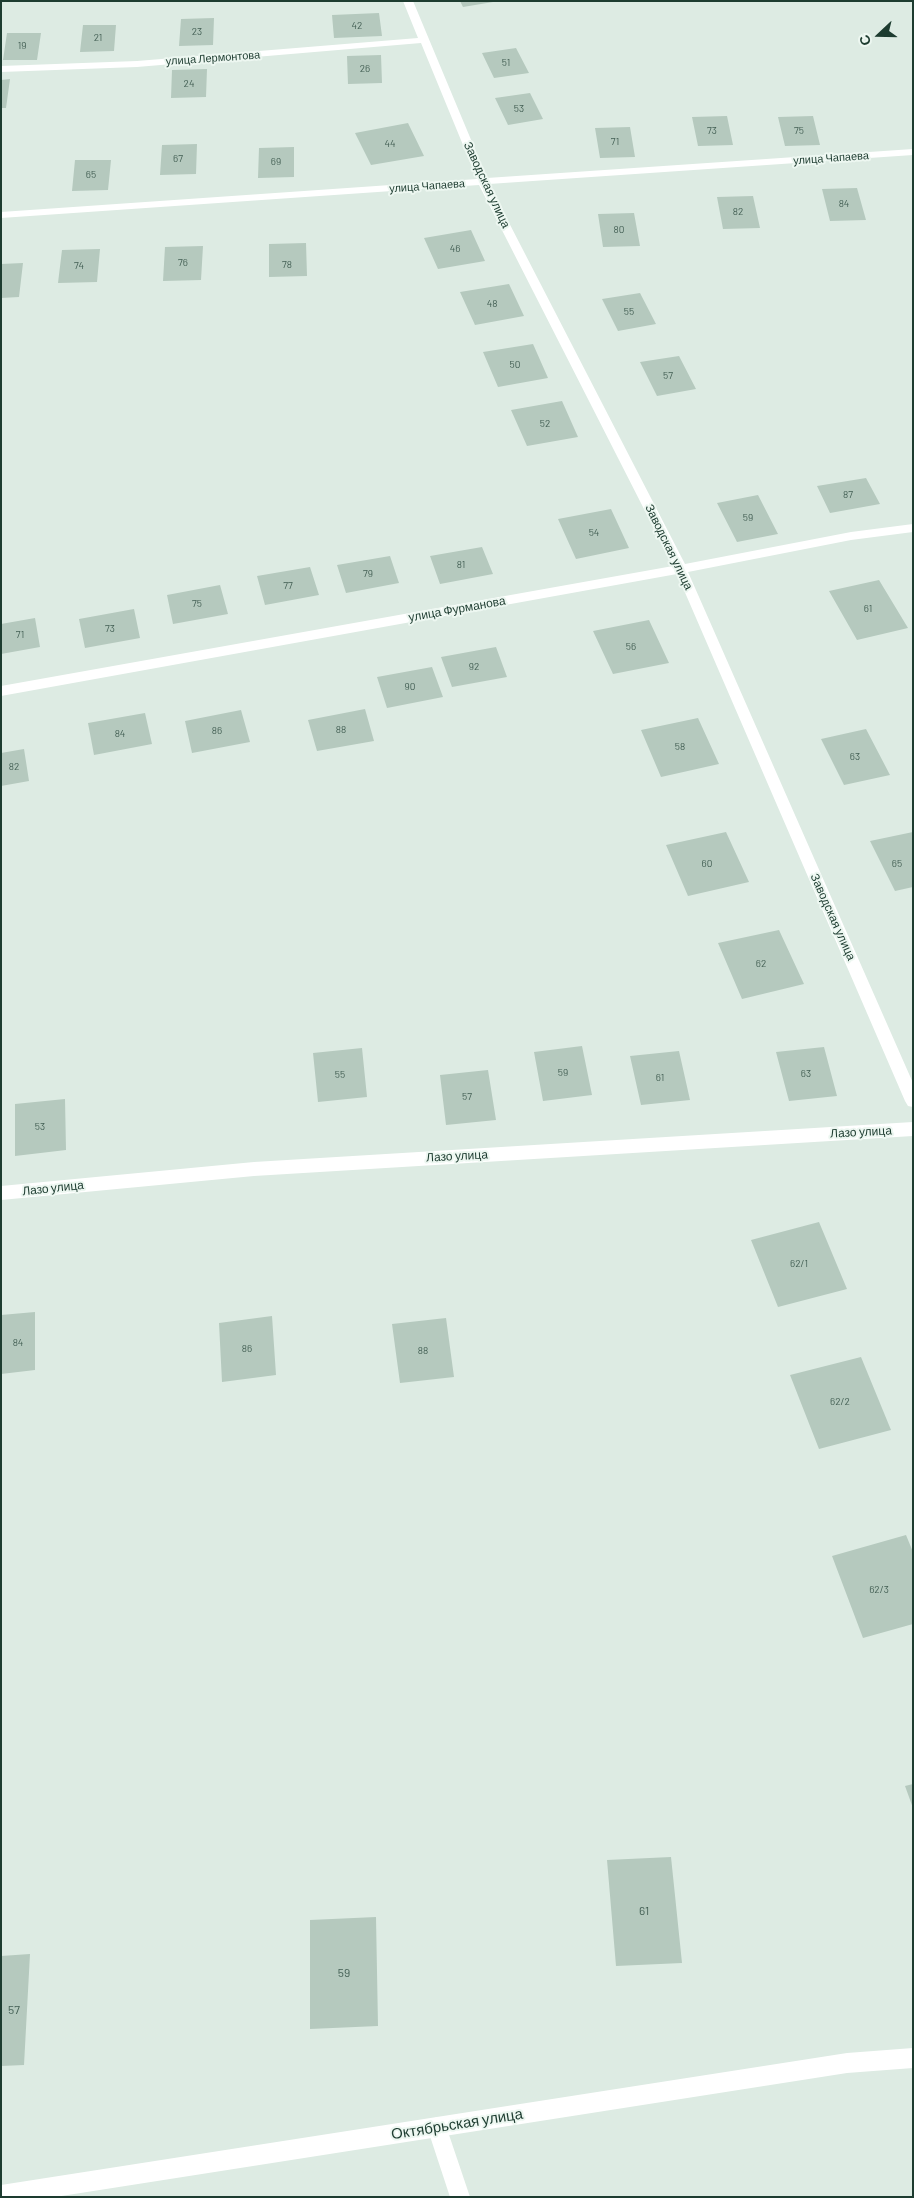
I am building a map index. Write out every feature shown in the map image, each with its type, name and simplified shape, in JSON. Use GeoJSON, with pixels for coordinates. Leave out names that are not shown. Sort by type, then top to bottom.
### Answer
{"type":"FeatureCollection","features":[{"type":"Feature","properties":{"kind":"street","name":"Заводская улица"},"geometry":{"type":"LineString","coordinates":[[408,1],[483,182],[681,569],[913,1101]]}},
{"type":"Feature","properties":{"kind":"street","name":"улица Лермонтова"},"geometry":{"type":"LineString","coordinates":[[1,69],[137,64],[424,40]]}},
{"type":"Feature","properties":{"kind":"street","name":"улица Чапаева"},"geometry":{"type":"LineString","coordinates":[[1,215],[913,152]]}},
{"type":"Feature","properties":{"kind":"street","name":"улица Фурманова"},"geometry":{"type":"LineString","coordinates":[[1,691],[681,569],[851,536],[913,528]]}},
{"type":"Feature","properties":{"kind":"street","name":"Лазо улица"},"geometry":{"type":"LineString","coordinates":[[1,1193],[254,1169],[913,1129]]}},
{"type":"Feature","properties":{"kind":"street","name":"Октябрьская улица"},"geometry":{"type":"LineString","coordinates":[[1,2194],[847,2063],[913,2058]]}},
{"type":"Feature","properties":{"kind":"street"},"geometry":{"type":"LineString","coordinates":[[437,2127],[460,2197]]}},
{"type":"Feature","properties":{"kind":"building"},"geometry":{"type":"Polygon","coordinates":[[[460,1],[493,1],[493,2],[463,7],[460,1]]]}},
{"type":"Feature","properties":{"kind":"building"},"geometry":{"type":"Polygon","coordinates":[[[379,13],[382,36],[334,38],[332,15],[379,13]]]}},
{"type":"Feature","properties":{"kind":"building"},"geometry":{"type":"Polygon","coordinates":[[[214,18],[213,45],[179,46],[181,19],[214,18]]]}},
{"type":"Feature","properties":{"kind":"building"},"geometry":{"type":"Polygon","coordinates":[[[83,25],[116,25],[114,51],[80,52],[83,25]]]}},
{"type":"Feature","properties":{"kind":"building"},"geometry":{"type":"Polygon","coordinates":[[[7,33],[41,33],[37,60],[3,60],[7,33]]]}},
{"type":"Feature","properties":{"kind":"building"},"geometry":{"type":"Polygon","coordinates":[[[516,48],[529,73],[494,78],[482,53],[516,48]]]}},
{"type":"Feature","properties":{"kind":"building"},"geometry":{"type":"Polygon","coordinates":[[[381,55],[382,83],[348,84],[347,56],[381,55]]]}},
{"type":"Feature","properties":{"kind":"building"},"geometry":{"type":"Polygon","coordinates":[[[207,69],[206,97],[171,98],[172,70],[207,69]]]}},
{"type":"Feature","properties":{"kind":"building"},"geometry":{"type":"Polygon","coordinates":[[[10,79],[6,108],[1,108],[1,80],[10,79]]]}},
{"type":"Feature","properties":{"kind":"building"},"geometry":{"type":"Polygon","coordinates":[[[530,93],[543,119],[508,125],[495,98],[530,93]]]}},
{"type":"Feature","properties":{"kind":"building"},"geometry":{"type":"Polygon","coordinates":[[[727,116],[733,145],[698,146],[692,117],[727,116]]]}},
{"type":"Feature","properties":{"kind":"building"},"geometry":{"type":"Polygon","coordinates":[[[813,116],[820,145],[785,146],[778,117],[813,116]]]}},
{"type":"Feature","properties":{"kind":"building"},"geometry":{"type":"Polygon","coordinates":[[[408,123],[424,156],[371,165],[355,133],[408,123]]]}},
{"type":"Feature","properties":{"kind":"building"},"geometry":{"type":"Polygon","coordinates":[[[630,127],[635,157],[600,158],[595,128],[630,127]]]}},
{"type":"Feature","properties":{"kind":"building"},"geometry":{"type":"Polygon","coordinates":[[[197,144],[196,174],[160,175],[162,145],[197,144]]]}},
{"type":"Feature","properties":{"kind":"building"},"geometry":{"type":"Polygon","coordinates":[[[294,147],[294,177],[258,178],[259,148],[294,147]]]}},
{"type":"Feature","properties":{"kind":"building"},"geometry":{"type":"Polygon","coordinates":[[[75,160],[111,160],[108,190],[72,191],[75,160]]]}},
{"type":"Feature","properties":{"kind":"building"},"geometry":{"type":"Polygon","coordinates":[[[857,188],[866,220],[830,221],[822,189],[857,188]]]}},
{"type":"Feature","properties":{"kind":"building"},"geometry":{"type":"Polygon","coordinates":[[[753,196],[760,228],[723,229],[717,197],[753,196]]]}},
{"type":"Feature","properties":{"kind":"building"},"geometry":{"type":"Polygon","coordinates":[[[634,213],[640,246],[603,247],[598,214],[634,213]]]}},
{"type":"Feature","properties":{"kind":"building"},"geometry":{"type":"Polygon","coordinates":[[[471,230],[485,261],[438,269],[424,238],[471,230]]]}},
{"type":"Feature","properties":{"kind":"building"},"geometry":{"type":"Polygon","coordinates":[[[306,243],[307,276],[269,277],[269,244],[306,243]]]}},
{"type":"Feature","properties":{"kind":"building"},"geometry":{"type":"Polygon","coordinates":[[[203,246],[201,280],[163,281],[165,247],[203,246]]]}},
{"type":"Feature","properties":{"kind":"building"},"geometry":{"type":"Polygon","coordinates":[[[100,249],[97,282],[58,283],[62,250],[100,249]]]}},
{"type":"Feature","properties":{"kind":"building"},"geometry":{"type":"Polygon","coordinates":[[[23,263],[19,297],[1,298],[1,264],[23,263]]]}},
{"type":"Feature","properties":{"kind":"building"},"geometry":{"type":"Polygon","coordinates":[[[509,284],[524,316],[475,325],[460,292],[509,284]]]}},
{"type":"Feature","properties":{"kind":"building"},"geometry":{"type":"Polygon","coordinates":[[[640,293],[656,324],[618,331],[602,299],[640,293]]]}},
{"type":"Feature","properties":{"kind":"building"},"geometry":{"type":"Polygon","coordinates":[[[533,344],[548,378],[498,387],[483,352],[533,344]]]}},
{"type":"Feature","properties":{"kind":"building"},"geometry":{"type":"Polygon","coordinates":[[[679,356],[696,389],[657,396],[640,362],[679,356]]]}},
{"type":"Feature","properties":{"kind":"building"},"geometry":{"type":"Polygon","coordinates":[[[562,401],[578,437],[527,446],[511,410],[562,401]]]}},
{"type":"Feature","properties":{"kind":"building"},"geometry":{"type":"Polygon","coordinates":[[[866,478],[880,504],[830,513],[817,486],[866,478]]]}},
{"type":"Feature","properties":{"kind":"building"},"geometry":{"type":"Polygon","coordinates":[[[758,495],[778,534],[737,542],[717,503],[758,495]]]}},
{"type":"Feature","properties":{"kind":"building"},"geometry":{"type":"Polygon","coordinates":[[[611,509],[629,548],[576,559],[558,519],[611,509]]]}},
{"type":"Feature","properties":{"kind":"building"},"geometry":{"type":"Polygon","coordinates":[[[482,547],[493,574],[440,584],[430,556],[482,547]]]}},
{"type":"Feature","properties":{"kind":"building"},"geometry":{"type":"Polygon","coordinates":[[[390,556],[399,583],[346,593],[337,565],[390,556]]]}},
{"type":"Feature","properties":{"kind":"building"},"geometry":{"type":"Polygon","coordinates":[[[310,567],[319,595],[265,605],[257,576],[310,567]]]}},
{"type":"Feature","properties":{"kind":"building"},"geometry":{"type":"Polygon","coordinates":[[[879,580],[908,628],[857,640],[829,591],[879,580]]]}},
{"type":"Feature","properties":{"kind":"building"},"geometry":{"type":"Polygon","coordinates":[[[220,585],[228,614],[173,624],[167,595],[220,585]]]}},
{"type":"Feature","properties":{"kind":"building"},"geometry":{"type":"Polygon","coordinates":[[[134,609],[140,638],[85,648],[79,619],[134,609]]]}},
{"type":"Feature","properties":{"kind":"building"},"geometry":{"type":"Polygon","coordinates":[[[35,618],[40,647],[1,654],[1,624],[35,618]]]}},
{"type":"Feature","properties":{"kind":"building"},"geometry":{"type":"Polygon","coordinates":[[[649,620],[669,663],[613,674],[593,631],[649,620]]]}},
{"type":"Feature","properties":{"kind":"building"},"geometry":{"type":"Polygon","coordinates":[[[496,647],[507,677],[452,687],[441,657],[496,647]]]}},
{"type":"Feature","properties":{"kind":"building"},"geometry":{"type":"Polygon","coordinates":[[[432,667],[443,697],[387,708],[377,677],[432,667]]]}},
{"type":"Feature","properties":{"kind":"building"},"geometry":{"type":"Polygon","coordinates":[[[365,709],[374,741],[317,751],[308,720],[365,709]]]}},
{"type":"Feature","properties":{"kind":"building"},"geometry":{"type":"Polygon","coordinates":[[[241,710],[250,742],[192,753],[185,721],[241,710]]]}},
{"type":"Feature","properties":{"kind":"building"},"geometry":{"type":"Polygon","coordinates":[[[145,713],[152,744],[94,755],[88,723],[145,713]]]}},
{"type":"Feature","properties":{"kind":"building"},"geometry":{"type":"Polygon","coordinates":[[[698,718],[719,764],[661,777],[641,730],[698,718]]]}},
{"type":"Feature","properties":{"kind":"building"},"geometry":{"type":"Polygon","coordinates":[[[866,729],[890,775],[844,785],[821,739],[866,729]]]}},
{"type":"Feature","properties":{"kind":"building"},"geometry":{"type":"Polygon","coordinates":[[[24,749],[29,781],[1,786],[1,753],[24,749]]]}},
{"type":"Feature","properties":{"kind":"building"},"geometry":{"type":"Polygon","coordinates":[[[726,832],[749,882],[688,896],[666,845],[726,832]]]}},
{"type":"Feature","properties":{"kind":"building"},"geometry":{"type":"Polygon","coordinates":[[[913,832],[913,887],[895,891],[870,841],[913,832]]]}},
{"type":"Feature","properties":{"kind":"building"},"geometry":{"type":"Polygon","coordinates":[[[779,930],[804,984],[742,999],[718,943],[779,930]]]}},
{"type":"Feature","properties":{"kind":"building"},"geometry":{"type":"Polygon","coordinates":[[[582,1046],[592,1095],[543,1101],[534,1052],[582,1046]]]}},
{"type":"Feature","properties":{"kind":"building"},"geometry":{"type":"Polygon","coordinates":[[[824,1047],[837,1096],[789,1101],[776,1052],[824,1047]]]}},
{"type":"Feature","properties":{"kind":"building"},"geometry":{"type":"Polygon","coordinates":[[[362,1048],[367,1097],[318,1102],[313,1053],[362,1048]]]}},
{"type":"Feature","properties":{"kind":"building"},"geometry":{"type":"Polygon","coordinates":[[[679,1051],[690,1100],[641,1105],[630,1056],[679,1051]]]}},
{"type":"Feature","properties":{"kind":"building"},"geometry":{"type":"Polygon","coordinates":[[[488,1070],[496,1120],[446,1125],[440,1075],[488,1070]]]}},
{"type":"Feature","properties":{"kind":"building"},"geometry":{"type":"Polygon","coordinates":[[[65,1099],[66,1150],[15,1156],[15,1104],[65,1099]]]}},
{"type":"Feature","properties":{"kind":"building"},"geometry":{"type":"Polygon","coordinates":[[[819,1222],[847,1289],[778,1307],[751,1240],[819,1222]]]}},
{"type":"Feature","properties":{"kind":"building"},"geometry":{"type":"Polygon","coordinates":[[[35,1312],[35,1370],[1,1374],[1,1315],[35,1312]]]}},
{"type":"Feature","properties":{"kind":"building"},"geometry":{"type":"Polygon","coordinates":[[[272,1316],[276,1375],[222,1382],[219,1323],[272,1316]]]}},
{"type":"Feature","properties":{"kind":"building"},"geometry":{"type":"Polygon","coordinates":[[[446,1318],[454,1377],[400,1383],[392,1324],[446,1318]]]}},
{"type":"Feature","properties":{"kind":"building"},"geometry":{"type":"Polygon","coordinates":[[[861,1357],[891,1430],[819,1449],[790,1375],[861,1357]]]}},
{"type":"Feature","properties":{"kind":"building"},"geometry":{"type":"Polygon","coordinates":[[[906,1535],[913,1552],[913,1624],[863,1638],[832,1556],[906,1535]]]}},
{"type":"Feature","properties":{"kind":"building"},"geometry":{"type":"Polygon","coordinates":[[[913,1784],[913,1808],[905,1786],[913,1784]]]}},
{"type":"Feature","properties":{"kind":"building"},"geometry":{"type":"Polygon","coordinates":[[[671,1857],[682,1963],[616,1966],[607,1860],[671,1857]]]}},
{"type":"Feature","properties":{"kind":"building"},"geometry":{"type":"Polygon","coordinates":[[[376,1917],[378,2026],[310,2029],[310,1920],[376,1917]]]}},
{"type":"Feature","properties":{"kind":"building"},"geometry":{"type":"Polygon","coordinates":[[[30,1954],[24,2065],[1,2066],[1,1956],[30,1954]]]}}]}
